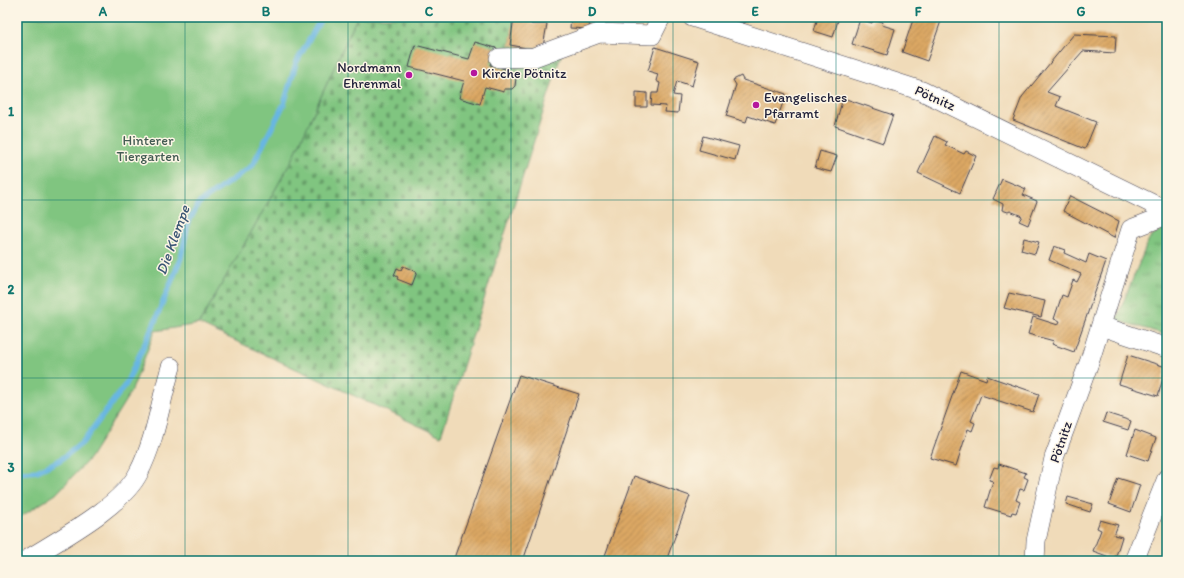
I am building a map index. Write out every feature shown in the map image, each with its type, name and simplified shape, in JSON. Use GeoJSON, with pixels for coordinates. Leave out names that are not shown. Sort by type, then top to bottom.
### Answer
{"type":"FeatureCollection","features":[{"type":"Feature","properties":{"kind":"street"},"geometry":{"type":"LineString","coordinates":[[499,58],[534,57],[599,33],[652,35],[661,17]]}},
{"type":"Feature","properties":{"kind":"street","name":"Pötnitz"},"geometry":{"type":"LineString","coordinates":[[692,17],[922,91],[1167,210]]}},
{"type":"Feature","properties":{"kind":"street","name":"Pötnitz"},"geometry":{"type":"LineString","coordinates":[[1035,561],[1036,541],[1054,458],[1101,326],[1131,229],[1167,215]]}},
{"type":"Feature","properties":{"kind":"street"},"geometry":{"type":"LineString","coordinates":[[1101,326],[1167,348]]}},
{"type":"Feature","properties":{"kind":"street"},"geometry":{"type":"LineString","coordinates":[[25,561],[113,505],[139,473],[157,424],[171,367]]}},
{"type":"Feature","properties":{"kind":"street"},"geometry":{"type":"LineString","coordinates":[[1134,561],[1167,478]]}},
{"type":"Feature","properties":{"kind":"green space","name":"Hinterer Tiergarten"},"geometry":{"type":"Polygon","coordinates":[[[17,17],[357,17],[293,158],[199,324],[155,331],[132,390],[89,459],[56,494],[17,519],[17,17]]]}},
{"type":"Feature","properties":{"kind":"green space"},"geometry":{"type":"Polygon","coordinates":[[[357,17],[514,17],[510,45],[527,48],[563,49],[441,436],[199,324],[293,158],[357,17]]]}},
{"type":"Feature","properties":{"kind":"green space"},"geometry":{"type":"Polygon","coordinates":[[[1167,225],[1167,335],[1116,320],[1149,239],[1167,225]]]}},
{"type":"Feature","properties":{"kind":"building"},"geometry":{"type":"Polygon","coordinates":[[[514,17],[533,17],[531,24],[547,24],[543,47],[527,48],[510,45],[514,17]]]}},
{"type":"Feature","properties":{"kind":"building"},"geometry":{"type":"Polygon","coordinates":[[[571,17],[590,17],[589,29],[570,28],[571,17]]]}},
{"type":"Feature","properties":{"kind":"building"},"geometry":{"type":"Polygon","coordinates":[[[723,17],[747,17],[745,23],[723,17]]]}},
{"type":"Feature","properties":{"kind":"building"},"geometry":{"type":"Polygon","coordinates":[[[818,17],[839,17],[833,37],[814,31],[818,17]]]}},
{"type":"Feature","properties":{"kind":"building"},"geometry":{"type":"Polygon","coordinates":[[[914,17],[930,17],[941,21],[927,61],[902,52],[914,17]]]}},
{"type":"Feature","properties":{"kind":"building"},"geometry":{"type":"Polygon","coordinates":[[[860,19],[872,23],[873,19],[883,22],[882,25],[895,29],[887,55],[852,44],[860,19]]]}},
{"type":"Feature","properties":{"kind":"building"},"geometry":{"type":"Polygon","coordinates":[[[1074,34],[1116,36],[1115,53],[1083,51],[1047,92],[1060,97],[1056,106],[1096,122],[1085,149],[1013,120],[1022,97],[1074,34]]]}},
{"type":"Feature","properties":{"kind":"building","name":"Kirche Pötnitz"},"geometry":{"type":"Polygon","coordinates":[[[475,42],[496,48],[490,65],[509,70],[509,72],[514,74],[516,78],[515,86],[512,89],[504,89],[504,92],[485,87],[480,104],[459,98],[464,81],[409,67],[415,45],[469,59],[475,42]]]}},
{"type":"Feature","properties":{"kind":"building"},"geometry":{"type":"Polygon","coordinates":[[[655,47],[699,61],[692,86],[677,81],[673,95],[680,96],[678,113],[665,112],[666,106],[651,105],[652,93],[658,93],[660,83],[656,81],[658,74],[648,71],[655,47]]]}},
{"type":"Feature","properties":{"kind":"building","name":"Evangelisches Pfarramt"},"geometry":{"type":"Polygon","coordinates":[[[741,76],[743,80],[786,94],[775,125],[748,116],[746,122],[726,116],[736,85],[733,80],[741,76]]]}},
{"type":"Feature","properties":{"kind":"building"},"geometry":{"type":"Polygon","coordinates":[[[636,92],[647,93],[647,107],[636,107],[636,92]]]}},
{"type":"Feature","properties":{"kind":"building"},"geometry":{"type":"Polygon","coordinates":[[[843,98],[893,115],[883,143],[835,126],[843,98]]]}},
{"type":"Feature","properties":{"kind":"building"},"geometry":{"type":"Polygon","coordinates":[[[703,136],[739,146],[735,160],[699,150],[703,136]]]}},
{"type":"Feature","properties":{"kind":"building"},"geometry":{"type":"Polygon","coordinates":[[[935,136],[947,142],[945,145],[964,154],[966,151],[976,156],[960,193],[918,173],[935,136]]]}},
{"type":"Feature","properties":{"kind":"building"},"geometry":{"type":"Polygon","coordinates":[[[820,151],[837,156],[831,172],[815,168],[820,151]]]}},
{"type":"Feature","properties":{"kind":"building"},"geometry":{"type":"Polygon","coordinates":[[[1002,179],[1026,189],[1023,195],[1037,201],[1028,225],[1019,221],[1022,216],[1010,211],[1008,212],[1002,210],[1003,204],[993,199],[1002,179]]]}},
{"type":"Feature","properties":{"kind":"building"},"geometry":{"type":"Polygon","coordinates":[[[1070,196],[1119,221],[1114,238],[1063,211],[1070,196]]]}},
{"type":"Feature","properties":{"kind":"building"},"geometry":{"type":"Polygon","coordinates":[[[1024,238],[1039,242],[1035,254],[1021,250],[1024,238]]]}},
{"type":"Feature","properties":{"kind":"building"},"geometry":{"type":"Polygon","coordinates":[[[1054,246],[1065,250],[1064,253],[1086,263],[1089,254],[1106,261],[1074,352],[1052,344],[1054,341],[1028,334],[1033,317],[1058,325],[1060,321],[1054,319],[1062,295],[1067,297],[1073,280],[1077,282],[1081,274],[1049,260],[1054,246]]]}},
{"type":"Feature","properties":{"kind":"building"},"geometry":{"type":"Polygon","coordinates":[[[403,266],[417,272],[412,285],[397,279],[398,277],[394,275],[397,268],[401,270],[403,266]]]}},
{"type":"Feature","properties":{"kind":"building"},"geometry":{"type":"Polygon","coordinates":[[[1009,293],[1045,301],[1041,317],[1004,308],[1009,293]]]}},
{"type":"Feature","properties":{"kind":"building"},"geometry":{"type":"Polygon","coordinates":[[[1128,355],[1166,367],[1158,396],[1119,384],[1128,355]]]}},
{"type":"Feature","properties":{"kind":"building"},"geometry":{"type":"Polygon","coordinates":[[[961,371],[986,380],[987,376],[1039,394],[1033,412],[981,395],[971,421],[975,423],[972,431],[968,429],[956,466],[930,458],[961,371]]]}},
{"type":"Feature","properties":{"kind":"building"},"geometry":{"type":"Polygon","coordinates":[[[519,375],[579,394],[523,561],[453,561],[519,375]]]}},
{"type":"Feature","properties":{"kind":"building"},"geometry":{"type":"Polygon","coordinates":[[[1106,413],[1131,421],[1128,430],[1103,422],[1106,413]]]}},
{"type":"Feature","properties":{"kind":"building"},"geometry":{"type":"Polygon","coordinates":[[[1135,430],[1156,438],[1148,461],[1127,454],[1135,430]]]}},
{"type":"Feature","properties":{"kind":"building"},"geometry":{"type":"Polygon","coordinates":[[[999,464],[1026,473],[1024,477],[1028,479],[1024,490],[1020,489],[1016,500],[1020,502],[1016,513],[1012,512],[1011,515],[985,507],[993,481],[989,480],[994,467],[998,468],[999,464]]]}},
{"type":"Feature","properties":{"kind":"building"},"geometry":{"type":"Polygon","coordinates":[[[634,476],[690,496],[666,561],[603,561],[634,476]]]}},
{"type":"Feature","properties":{"kind":"building"},"geometry":{"type":"Polygon","coordinates":[[[1118,478],[1140,485],[1131,512],[1109,504],[1118,478]]]}},
{"type":"Feature","properties":{"kind":"building"},"geometry":{"type":"Polygon","coordinates":[[[1068,497],[1093,504],[1090,512],[1066,504],[1068,497]]]}},
{"type":"Feature","properties":{"kind":"building"},"geometry":{"type":"Polygon","coordinates":[[[1100,520],[1118,525],[1114,535],[1122,537],[1115,559],[1093,551],[1101,530],[1097,528],[1100,520]]]}},
{"type":"Feature","properties":{"kind":"waterway","name":"Die Klempe"},"geometry":{"type":"LineString","coordinates":[[17,473],[37,471],[60,460],[82,443],[126,384],[154,324],[181,258],[188,223],[199,203],[252,166],[284,104],[296,63],[322,17]]}},
{"type":"Feature","properties":{"kind":"place","name":"Kirche Pötnitz"},"geometry":{"type":"Point","coordinates":[474,73]}},
{"type":"Feature","properties":{"kind":"place","name":"Nordmann Ehrenmal"},"geometry":{"type":"Point","coordinates":[409,75]}},
{"type":"Feature","properties":{"kind":"place","name":"Evangelisches Pfarramt"},"geometry":{"type":"Point","coordinates":[756,105]}}]}
